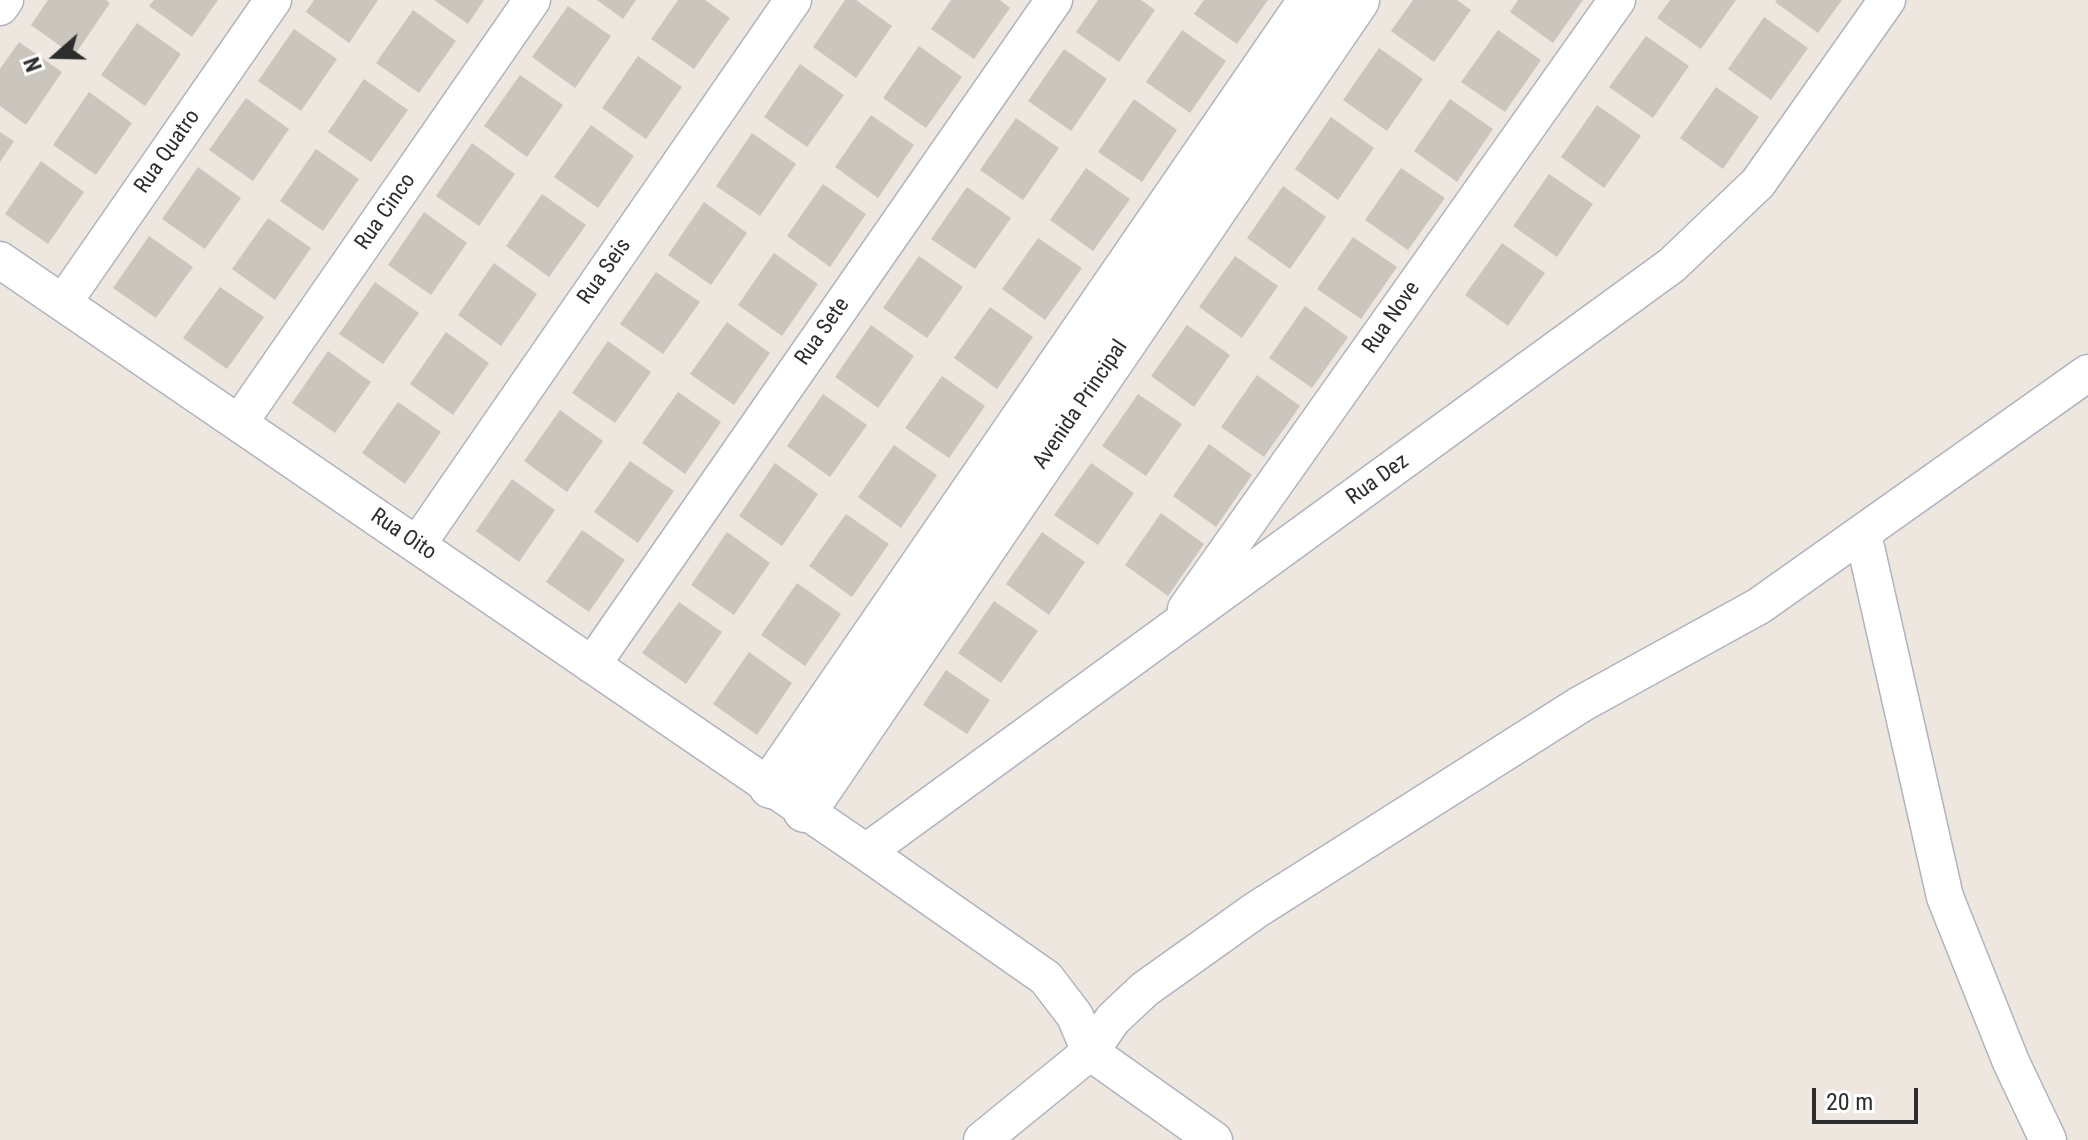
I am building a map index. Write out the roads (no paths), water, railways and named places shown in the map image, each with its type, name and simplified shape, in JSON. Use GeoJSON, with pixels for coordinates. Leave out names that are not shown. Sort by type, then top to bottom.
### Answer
{"type":"FeatureCollection","features":[{"type":"Feature","properties":{"kind":"street"},"geometry":{"type":"LineString","coordinates":[[0,7],[5,0]]}},
{"type":"Feature","properties":{"kind":"street","name":"Rua Quatro"},"geometry":{"type":"LineString","coordinates":[[63,303],[273,0]]}},
{"type":"Feature","properties":{"kind":"street","name":"Rua Cinco"},"geometry":{"type":"LineString","coordinates":[[239,423],[532,0]]}},
{"type":"Feature","properties":{"kind":"street","name":"Rua Seis"},"geometry":{"type":"LineString","coordinates":[[417,545],[793,0]]}},
{"type":"Feature","properties":{"kind":"street","name":"Rua Sete"},"geometry":{"type":"LineString","coordinates":[[592,665],[1054,0]]}},
{"type":"Feature","properties":{"kind":"street","name":"Avenida Principal"},"geometry":{"type":"LineString","coordinates":[[788,798],[1311,0]]}},
{"type":"Feature","properties":{"kind":"street","name":"Avenida Principal"},"geometry":{"type":"LineString","coordinates":[[788,798],[1357,0]]}},
{"type":"Feature","properties":{"kind":"street","name":"Rua Nove"},"geometry":{"type":"LineString","coordinates":[[1166,636],[1617,0]]}},
{"type":"Feature","properties":{"kind":"street","name":"Rua Dez"},"geometry":{"type":"LineString","coordinates":[[866,852],[1166,636],[1683,255],[1758,183],[1887,0]]}},
{"type":"Feature","properties":{"kind":"street","name":"Rua Oito"},"geometry":{"type":"LineString","coordinates":[[0,260],[788,798]]}},
{"type":"Feature","properties":{"kind":"street"},"geometry":{"type":"LineString","coordinates":[[982,1140],[1090,1052],[1113,1019],[1145,989],[1256,910],[1581,704],[1759,606],[2088,373]]}},
{"type":"Feature","properties":{"kind":"street"},"geometry":{"type":"LineString","coordinates":[[1863,534],[1945,897],[2011,1062],[2048,1140]]}},
{"type":"Feature","properties":{"kind":"street"},"geometry":{"type":"LineString","coordinates":[[788,798],[1046,978],[1075,1016],[1090,1052],[1214,1140]]}}]}
